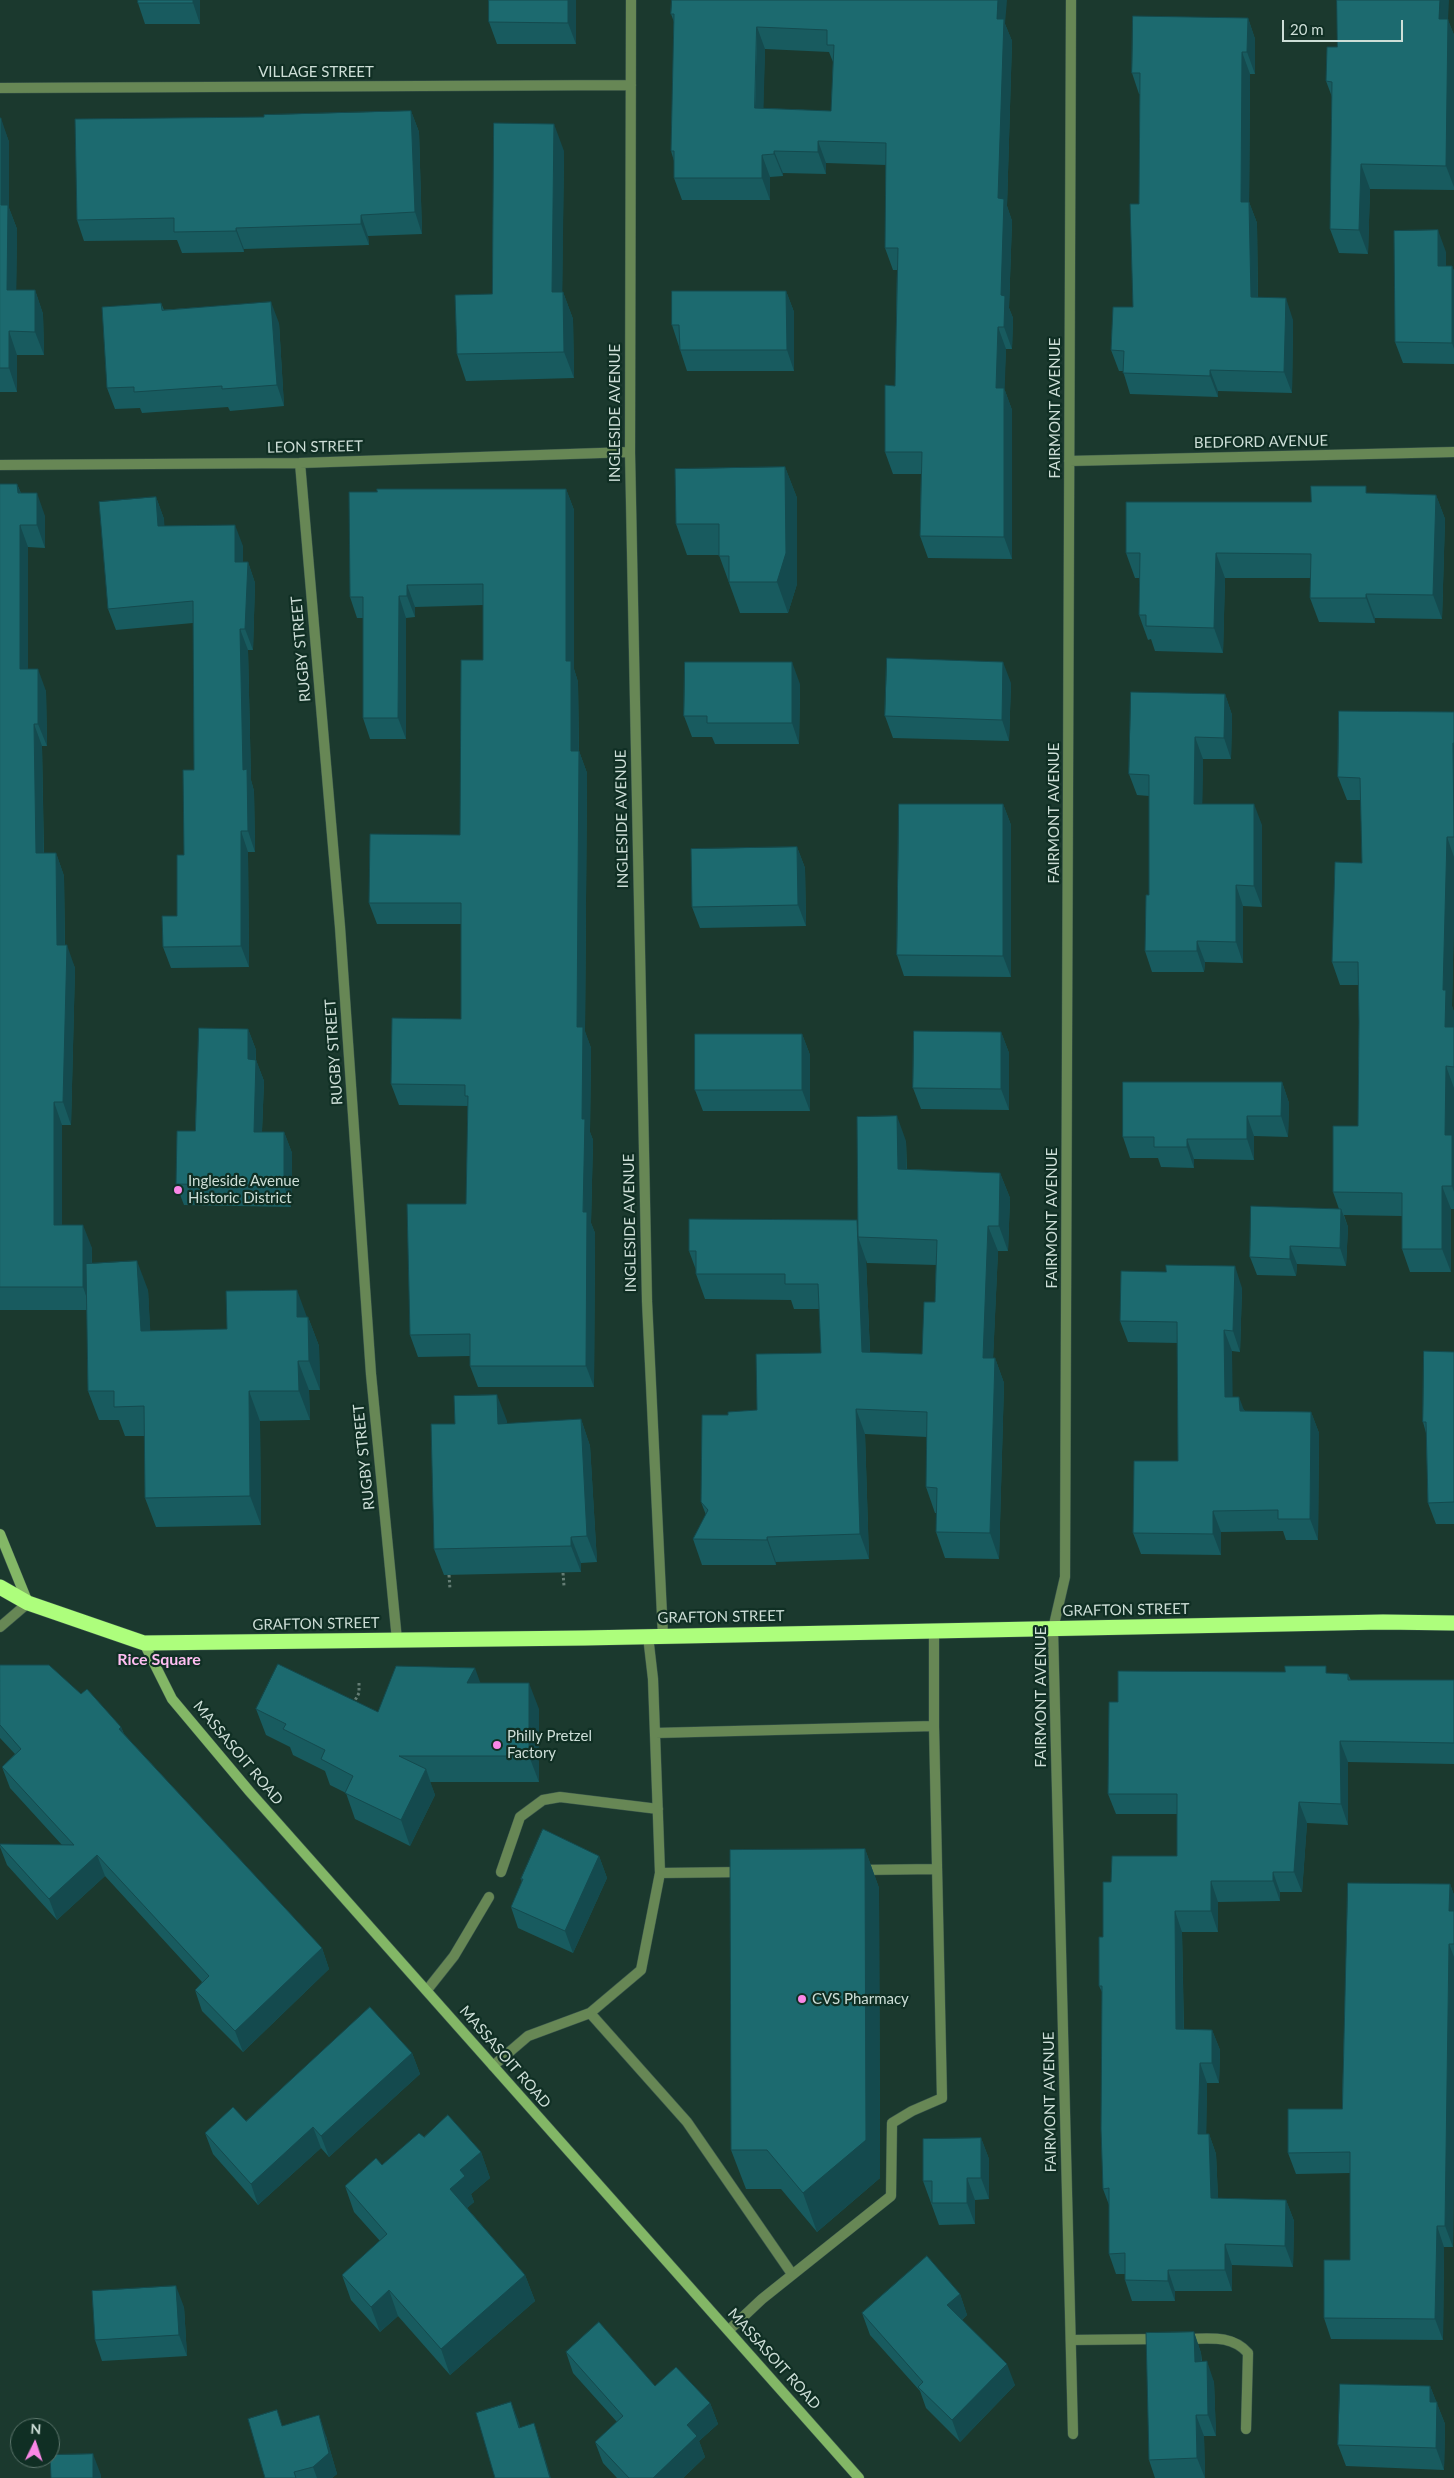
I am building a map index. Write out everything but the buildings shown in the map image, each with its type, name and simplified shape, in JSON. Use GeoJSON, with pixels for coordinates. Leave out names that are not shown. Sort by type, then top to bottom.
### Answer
{"type":"FeatureCollection","features":[{"type":"Feature","properties":{"kind":"highway","name":"GRAFTON STREET"},"geometry":{"type":"LineString","coordinates":[[0,1587],[28,1603],[144,1643],[1053,1630],[1382,1622],[1454,1623]]}},
{"type":"Feature","properties":{"kind":"main road"},"geometry":{"type":"LineString","coordinates":[[0,1534],[28,1603]]}},
{"type":"Feature","properties":{"kind":"main road","name":"MASSASOIT ROAD"},"geometry":{"type":"LineString","coordinates":[[144,1643],[178,1706],[250,1792],[860,2478]]}},
{"type":"Feature","properties":{"kind":"street","name":"INGLESIDE AVENUE"},"geometry":{"type":"LineString","coordinates":[[493,2066],[528,2036],[590,2013],[641,1970],[660,1873],[653,1679],[655,1636],[630,452],[631,0]]}},
{"type":"Feature","properties":{"kind":"street","name":"FAIRMONT AVENUE"},"geometry":{"type":"LineString","coordinates":[[1071,0],[1065,1578],[1053,1630],[1073,2434]]}},
{"type":"Feature","properties":{"kind":"street","name":"VILLAGE STREET"},"geometry":{"type":"LineString","coordinates":[[0,88],[631,86]]}},
{"type":"Feature","properties":{"kind":"street","name":"LEON STREET"},"geometry":{"type":"LineString","coordinates":[[0,464],[300,463],[630,452]]}},
{"type":"Feature","properties":{"kind":"street","name":"BEDFORD AVENUE"},"geometry":{"type":"LineString","coordinates":[[1069,461],[1454,452]]}},
{"type":"Feature","properties":{"kind":"street","name":"RUGBY STREET"},"geometry":{"type":"LineString","coordinates":[[300,463],[340,928],[371,1374],[397,1640]]}},
{"type":"Feature","properties":{"kind":"street"},"geometry":{"type":"LineString","coordinates":[[0,1627],[28,1603]]}},
{"type":"Feature","properties":{"kind":"street"},"geometry":{"type":"LineString","coordinates":[[729,2330],[792,2274],[891,2196],[892,2123],[912,2111],[942,2098],[934,1726],[934,1631]]}},
{"type":"Feature","properties":{"kind":"street"},"geometry":{"type":"LineString","coordinates":[[655,1732],[934,1726]]}},
{"type":"Feature","properties":{"kind":"street"},"geometry":{"type":"LineString","coordinates":[[501,1872],[520,1817],[543,1800],[560,1797],[658,1809]]}},
{"type":"Feature","properties":{"kind":"street"},"geometry":{"type":"LineString","coordinates":[[848,1870],[937,1869]]}},
{"type":"Feature","properties":{"kind":"street"},"geometry":{"type":"LineString","coordinates":[[660,1873],[759,1872]]}},
{"type":"Feature","properties":{"kind":"street"},"geometry":{"type":"LineString","coordinates":[[427,1990],[454,1956],[490,1896]]}},
{"type":"Feature","properties":{"kind":"street"},"geometry":{"type":"LineString","coordinates":[[590,2013],[687,2122],[792,2274]]}},
{"type":"Feature","properties":{"kind":"street"},"geometry":{"type":"LineString","coordinates":[[1071,2340],[1220,2339],[1239,2343],[1248,2353],[1246,2430]]}},
{"type":"Feature","properties":{"kind":"path"},"geometry":{"type":"LineString","coordinates":[[563,1573],[564,1586]]}},
{"type":"Feature","properties":{"kind":"path"},"geometry":{"type":"LineString","coordinates":[[450,1575],[450,1589]]}},
{"type":"Feature","properties":{"kind":"path"},"geometry":{"type":"LineString","coordinates":[[350,1710],[359,1693],[359,1683]]}},
{"type":"Feature","properties":{"kind":"place","name":"Ingleside Avenue Historic District"},"geometry":{"type":"Point","coordinates":[178,1190]}},
{"type":"Feature","properties":{"kind":"place","name":"Philly Pretzel Factory"},"geometry":{"type":"Point","coordinates":[497,1745]}},
{"type":"Feature","properties":{"kind":"place","name":"CVS Pharmacy"},"geometry":{"type":"Point","coordinates":[802,1999]}},
{"type":"Feature","properties":{"kind":"district","name":"Rice Square"},"geometry":{"type":"Point","coordinates":[159,1660]}}]}
